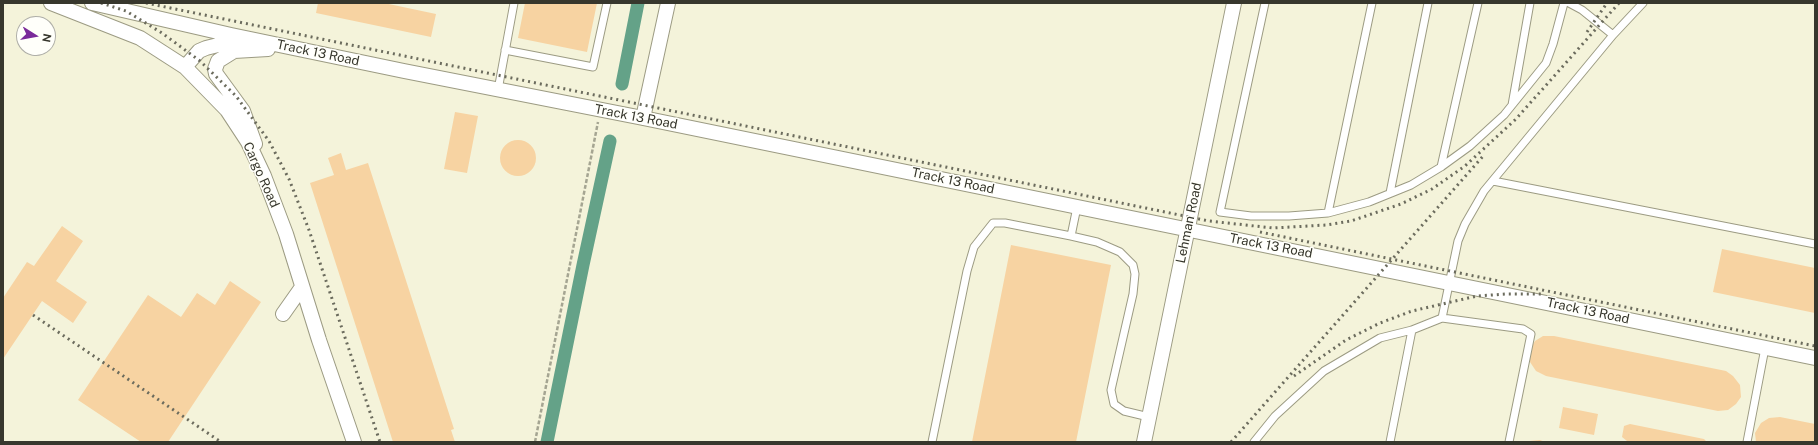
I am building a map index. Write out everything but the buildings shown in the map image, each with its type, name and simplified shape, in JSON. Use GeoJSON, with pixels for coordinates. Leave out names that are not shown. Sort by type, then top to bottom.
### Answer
{"type":"FeatureCollection","features":[{"type":"Feature","properties":{"kind":"street","name":"Cargo Road"},"geometry":{"type":"LineString","coordinates":[[51,3],[140,38],[185,67],[227,110],[248,142],[263,173],[286,234],[354,442]]}},
{"type":"Feature","properties":{"kind":"street","name":"Track 13 Road"},"geometry":{"type":"LineString","coordinates":[[92,3],[300,50],[644,118],[1815,358]]}},
{"type":"Feature","properties":{"kind":"street"},"geometry":{"type":"LineString","coordinates":[[644,118],[668,3]]}},
{"type":"Feature","properties":{"kind":"street","name":"Lehman Road"},"geometry":{"type":"LineString","coordinates":[[1144,442],[1234,3]]}},
{"type":"Feature","properties":{"kind":"street"},"geometry":{"type":"LineString","coordinates":[[185,67],[199,51],[206,48],[230,45],[300,50]]}},
{"type":"Feature","properties":{"kind":"street"},"geometry":{"type":"LineString","coordinates":[[263,173],[256,144],[243,111],[216,74],[215,69],[218,61],[234,51],[283,49]]}},
{"type":"Feature","properties":{"kind":"street"},"geometry":{"type":"LineString","coordinates":[[283,314],[302,286]]}},
{"type":"Feature","properties":{"kind":"lane"},"geometry":{"type":"LineString","coordinates":[[498,90],[514,3]]}},
{"type":"Feature","properties":{"kind":"lane"},"geometry":{"type":"LineString","coordinates":[[505,50],[593,67],[607,3]]}},
{"type":"Feature","properties":{"kind":"lane"},"geometry":{"type":"LineString","coordinates":[[1265,3],[1220,212],[1251,216],[1289,216],[1328,213],[1369,202],[1410,185],[1441,167],[1470,146],[1512,105],[1546,63],[1553,44],[1564,3]]}},
{"type":"Feature","properties":{"kind":"lane"},"geometry":{"type":"LineString","coordinates":[[1328,213],[1372,3]]}},
{"type":"Feature","properties":{"kind":"lane"},"geometry":{"type":"LineString","coordinates":[[1390,193],[1428,3]]}},
{"type":"Feature","properties":{"kind":"lane"},"geometry":{"type":"LineString","coordinates":[[1441,167],[1478,3]]}},
{"type":"Feature","properties":{"kind":"lane"},"geometry":{"type":"LineString","coordinates":[[1512,105],[1530,3]]}},
{"type":"Feature","properties":{"kind":"lane"},"geometry":{"type":"LineString","coordinates":[[1569,3],[1582,10],[1613,35]]}},
{"type":"Feature","properties":{"kind":"lane"},"geometry":{"type":"LineString","coordinates":[[1442,318],[1448,282],[1458,241],[1469,217],[1493,181],[1613,35],[1644,3]]}},
{"type":"Feature","properties":{"kind":"lane"},"geometry":{"type":"LineString","coordinates":[[1493,181],[1815,244]]}},
{"type":"Feature","properties":{"kind":"lane"},"geometry":{"type":"LineString","coordinates":[[1071,236],[1077,207]]}},
{"type":"Feature","properties":{"kind":"lane"},"geometry":{"type":"LineString","coordinates":[[932,442],[967,271],[974,247],[993,223],[1005,223],[1097,242],[1120,252],[1133,265],[1135,274],[1133,294],[1111,390],[1114,404],[1124,411],[1149,417]]}},
{"type":"Feature","properties":{"kind":"lane"},"geometry":{"type":"LineString","coordinates":[[1254,442],[1275,416],[1324,371],[1380,338],[1412,330],[1442,318],[1523,328],[1531,334],[1509,442]]}},
{"type":"Feature","properties":{"kind":"lane"},"geometry":{"type":"LineString","coordinates":[[1390,442],[1412,330]]}},
{"type":"Feature","properties":{"kind":"lane"},"geometry":{"type":"LineString","coordinates":[[1747,442],[1765,348]]}},
{"type":"Feature","properties":{"kind":"path"},"geometry":{"type":"LineString","coordinates":[[535,442],[600,110]]}},
{"type":"Feature","properties":{"kind":"waterway"},"geometry":{"type":"LineString","coordinates":[[622,84],[638,3]]}},
{"type":"Feature","properties":{"kind":"waterway"},"geometry":{"type":"LineString","coordinates":[[547,442],[610,141]]}},
{"type":"Feature","properties":{"kind":"railway"},"geometry":{"type":"LineString","coordinates":[[101,3],[126,11],[162,33],[200,61],[236,96],[269,141],[289,179],[309,230],[380,442]]}},
{"type":"Feature","properties":{"kind":"railway"},"geometry":{"type":"LineString","coordinates":[[146,3],[1209,221],[1273,228],[1326,225],[1351,221],[1401,204],[1432,189],[1465,166],[1516,119],[1619,3]]}},
{"type":"Feature","properties":{"kind":"railway"},"geometry":{"type":"LineString","coordinates":[[1587,32],[1607,3]]}},
{"type":"Feature","properties":{"kind":"railway"},"geometry":{"type":"LineString","coordinates":[[1231,442],[1484,155]]}},
{"type":"Feature","properties":{"kind":"railway"},"geometry":{"type":"LineString","coordinates":[[1260,232],[1815,346]]}},
{"type":"Feature","properties":{"kind":"railway"},"geometry":{"type":"LineString","coordinates":[[1294,376],[1346,340],[1380,323],[1412,311],[1477,296],[1541,294]]}},
{"type":"Feature","properties":{"kind":"railway"},"geometry":{"type":"LineString","coordinates":[[33,315],[221,442]]}}]}
